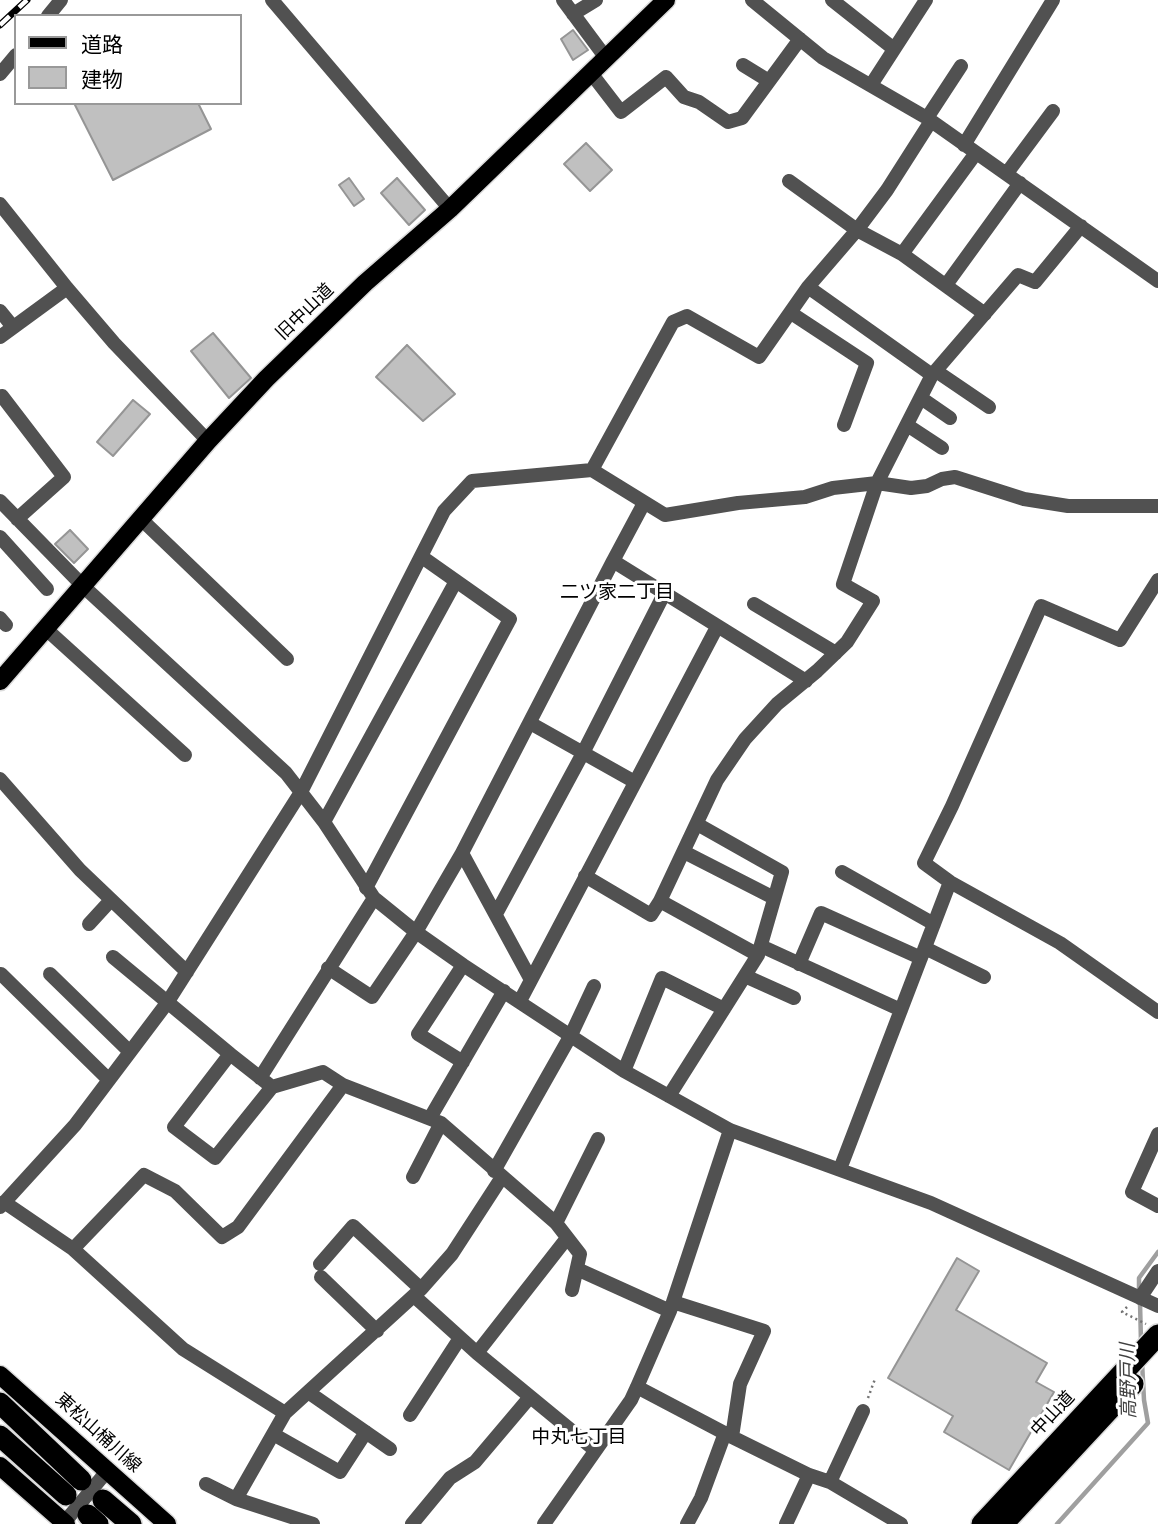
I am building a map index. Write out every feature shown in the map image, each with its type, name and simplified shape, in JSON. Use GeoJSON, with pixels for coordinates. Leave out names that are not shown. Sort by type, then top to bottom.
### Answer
{"type":"FeatureCollection","features":[{"type":"Feature","properties":{"kind":"highway","name":"中山道"},"geometry":{"type":"LineString","coordinates":[[982,1524],[1152,1330]]}},
{"type":"Feature","properties":{"kind":"highway"},"geometry":{"type":"LineString","coordinates":[[1003,1524],[1158,1357]]}},
{"type":"Feature","properties":{"kind":"highway"},"geometry":{"type":"LineString","coordinates":[[0,1403],[74,1488],[0,1436]]}},
{"type":"Feature","properties":{"kind":"highway"},"geometry":{"type":"LineString","coordinates":[[96,1513],[131,1524]]}},
{"type":"Feature","properties":{"kind":"main road","name":"旧中山道"},"geometry":{"type":"LineString","coordinates":[[0,681],[208,441],[275,369],[450,209],[666,0]]}},
{"type":"Feature","properties":{"kind":"main road","name":"東松山桶川線"},"geometry":{"type":"LineString","coordinates":[[0,1375],[167,1524]]}},
{"type":"Feature","properties":{"kind":"main road"},"geometry":{"type":"LineString","coordinates":[[0,1466],[65,1524]]}},
{"type":"Feature","properties":{"kind":"street"},"geometry":{"type":"LineString","coordinates":[[50,14],[61,0]]}},
{"type":"Feature","properties":{"kind":"street"},"geometry":{"type":"LineString","coordinates":[[272,0],[450,209]]}},
{"type":"Feature","properties":{"kind":"street"},"geometry":{"type":"LineString","coordinates":[[564,0],[606,58]]}},
{"type":"Feature","properties":{"kind":"street"},"geometry":{"type":"LineString","coordinates":[[573,14],[596,0]]}},
{"type":"Feature","properties":{"kind":"street"},"geometry":{"type":"LineString","coordinates":[[752,0],[823,58],[929,119],[1158,281]]}},
{"type":"Feature","properties":{"kind":"street"},"geometry":{"type":"LineString","coordinates":[[832,0],[894,49]]}},
{"type":"Feature","properties":{"kind":"street"},"geometry":{"type":"LineString","coordinates":[[871,85],[926,0]]}},
{"type":"Feature","properties":{"kind":"street"},"geometry":{"type":"LineString","coordinates":[[902,254],[970,149],[1053,0]]}},
{"type":"Feature","properties":{"kind":"street"},"geometry":{"type":"LineString","coordinates":[[591,73],[621,112],[666,77],[684,97],[699,102],[728,122],[742,118],[800,39]]}},
{"type":"Feature","properties":{"kind":"street"},"geometry":{"type":"LineString","coordinates":[[0,74],[14,57]]}},
{"type":"Feature","properties":{"kind":"street"},"geometry":{"type":"LineString","coordinates":[[743,65],[769,81]]}},
{"type":"Feature","properties":{"kind":"street"},"geometry":{"type":"LineString","coordinates":[[592,470],[673,322],[687,316],[759,357],[808,287],[887,190],[961,66]]}},
{"type":"Feature","properties":{"kind":"street"},"geometry":{"type":"LineString","coordinates":[[1007,173],[1052,111]]}},
{"type":"Feature","properties":{"kind":"street"},"geometry":{"type":"LineString","coordinates":[[789,181],[857,230],[902,254],[985,314]]}},
{"type":"Feature","properties":{"kind":"street"},"geometry":{"type":"LineString","coordinates":[[946,285],[1020,183]]}},
{"type":"Feature","properties":{"kind":"street"},"geometry":{"type":"LineString","coordinates":[[0,204],[67,288],[159,392],[208,441]]}},
{"type":"Feature","properties":{"kind":"street"},"geometry":{"type":"LineString","coordinates":[[585,876],[651,915],[717,780],[745,739],[778,704],[847,642],[873,601],[843,584],[877,483],[934,373],[1017,275],[1035,282],[1081,226]]}},
{"type":"Feature","properties":{"kind":"street"},"geometry":{"type":"LineString","coordinates":[[808,287],[989,407]]}},
{"type":"Feature","properties":{"kind":"street"},"geometry":{"type":"LineString","coordinates":[[0,337],[67,288]]}},
{"type":"Feature","properties":{"kind":"street"},"geometry":{"type":"LineString","coordinates":[[0,311],[13,327]]}},
{"type":"Feature","properties":{"kind":"street"},"geometry":{"type":"LineString","coordinates":[[791,313],[867,363],[844,425]]}},
{"type":"Feature","properties":{"kind":"street"},"geometry":{"type":"LineString","coordinates":[[2,396],[64,477],[17,519]]}},
{"type":"Feature","properties":{"kind":"street"},"geometry":{"type":"LineString","coordinates":[[921,398],[950,418]]}},
{"type":"Feature","properties":{"kind":"street"},"geometry":{"type":"LineString","coordinates":[[907,425],[942,448]]}},
{"type":"Feature","properties":{"kind":"street"},"geometry":{"type":"LineString","coordinates":[[285,1413],[183,1349],[74,1249],[2,1204],[75,1125],[167,1003],[301,792],[444,511],[472,481],[592,470],[665,516],[738,503],[805,497],[833,488],[877,483],[911,488],[955,477],[1024,499],[1068,506],[1158,506]]}},
{"type":"Feature","properties":{"kind":"street"},"geometry":{"type":"LineString","coordinates":[[0,502],[84,587],[286,773],[324,822],[370,893],[416,932],[463,965],[624,1071],[730,1130],[931,1203],[1138,1305],[1158,1306]]}},
{"type":"Feature","properties":{"kind":"street"},"geometry":{"type":"LineString","coordinates":[[328,968],[372,997],[416,932],[462,853],[644,503]]}},
{"type":"Feature","properties":{"kind":"street"},"geometry":{"type":"LineString","coordinates":[[141,519],[287,659]]}},
{"type":"Feature","properties":{"kind":"street"},"geometry":{"type":"LineString","coordinates":[[0,537],[47,589]]}},
{"type":"Feature","properties":{"kind":"street"},"geometry":{"type":"LineString","coordinates":[[230,1054],[174,1127],[215,1158],[266,1082],[302,1011],[370,893],[510,619],[422,557]]}},
{"type":"Feature","properties":{"kind":"street"},"geometry":{"type":"LineString","coordinates":[[613,561],[806,681]]}},
{"type":"Feature","properties":{"kind":"street"},"geometry":{"type":"LineString","coordinates":[[1158,580],[1120,640],[1041,606],[958,794],[924,863],[950,882],[1060,943],[1134,998],[1158,1012]]}},
{"type":"Feature","properties":{"kind":"street"},"geometry":{"type":"LineString","coordinates":[[324,822],[456,581]]}},
{"type":"Feature","properties":{"kind":"street"},"geometry":{"type":"LineString","coordinates":[[496,914],[583,753],[664,594]]}},
{"type":"Feature","properties":{"kind":"street"},"geometry":{"type":"LineString","coordinates":[[754,604],[836,653]]}},
{"type":"Feature","properties":{"kind":"street"},"geometry":{"type":"LineString","coordinates":[[520,1001],[717,627]]}},
{"type":"Feature","properties":{"kind":"street"},"geometry":{"type":"LineString","coordinates":[[46,629],[185,755]]}},
{"type":"Feature","properties":{"kind":"street"},"geometry":{"type":"LineString","coordinates":[[530,723],[635,782]]}},
{"type":"Feature","properties":{"kind":"street"},"geometry":{"type":"LineString","coordinates":[[0,779],[80,870],[187,972]]}},
{"type":"Feature","properties":{"kind":"street"},"geometry":{"type":"LineString","coordinates":[[668,1096],[759,951],[782,872],[697,824]]}},
{"type":"Feature","properties":{"kind":"street"},"geometry":{"type":"LineString","coordinates":[[684,852],[774,898]]}},
{"type":"Feature","properties":{"kind":"street"},"geometry":{"type":"LineString","coordinates":[[462,853],[531,979]]}},
{"type":"Feature","properties":{"kind":"street"},"geometry":{"type":"LineString","coordinates":[[842,872],[934,924]]}},
{"type":"Feature","properties":{"kind":"street"},"geometry":{"type":"LineString","coordinates":[[840,1169],[950,882]]}},
{"type":"Feature","properties":{"kind":"street"},"geometry":{"type":"LineString","coordinates":[[89,924],[111,900]]}},
{"type":"Feature","properties":{"kind":"street"},"geometry":{"type":"LineString","coordinates":[[660,901],[759,951],[799,964],[901,1010]]}},
{"type":"Feature","properties":{"kind":"street"},"geometry":{"type":"LineString","coordinates":[[799,964],[821,914],[984,977]]}},
{"type":"Feature","properties":{"kind":"street"},"geometry":{"type":"LineString","coordinates":[[113,957],[266,1082],[323,1072],[342,1085],[435,1121],[555,1223],[567,1237],[580,1254],[572,1290]]}},
{"type":"Feature","properties":{"kind":"street"},"geometry":{"type":"LineString","coordinates":[[463,965],[418,1034],[463,1062]]}},
{"type":"Feature","properties":{"kind":"street"},"geometry":{"type":"LineString","coordinates":[[1,974],[109,1080]]}},
{"type":"Feature","properties":{"kind":"street"},"geometry":{"type":"LineString","coordinates":[[50,974],[130,1052]]}},
{"type":"Feature","properties":{"kind":"street"},"geometry":{"type":"LineString","coordinates":[[745,976],[794,998]]}},
{"type":"Feature","properties":{"kind":"street"},"geometry":{"type":"LineString","coordinates":[[624,1071],[662,978],[724,1009]]}},
{"type":"Feature","properties":{"kind":"street"},"geometry":{"type":"LineString","coordinates":[[236,1499],[285,1413],[418,1293],[452,1254],[572,1035],[594,986]]}},
{"type":"Feature","properties":{"kind":"street"},"geometry":{"type":"LineString","coordinates":[[413,1177],[435,1121],[463,1062],[504,992]]}},
{"type":"Feature","properties":{"kind":"street"},"geometry":{"type":"LineString","coordinates":[[74,1249],[144,1175],[174,1191],[222,1237],[238,1227],[342,1085]]}},
{"type":"Feature","properties":{"kind":"street"},"geometry":{"type":"LineString","coordinates":[[544,1524],[631,1400],[672,1306],[730,1130]]}},
{"type":"Feature","properties":{"kind":"street"},"geometry":{"type":"LineString","coordinates":[[1158,1134],[1132,1192],[1158,1206]]}},
{"type":"Feature","properties":{"kind":"street"},"geometry":{"type":"LineString","coordinates":[[555,1223],[598,1139]]}},
{"type":"Feature","properties":{"kind":"street"},"geometry":{"type":"LineString","coordinates":[[377,1331],[321,1271],[353,1226],[460,1338],[595,1450]]}},
{"type":"Feature","properties":{"kind":"street"},"geometry":{"type":"LineString","coordinates":[[477,1353],[567,1237]]}},
{"type":"Feature","properties":{"kind":"street"},"geometry":{"type":"LineString","coordinates":[[577,1269],[672,1306],[764,1331],[740,1384],[729,1435],[687,1524]]}},
{"type":"Feature","properties":{"kind":"street"},"geometry":{"type":"LineString","coordinates":[[1138,1305],[1158,1270]]}},
{"type":"Feature","properties":{"kind":"street"},"geometry":{"type":"LineString","coordinates":[[410,1415],[460,1338]]}},
{"type":"Feature","properties":{"kind":"street"},"geometry":{"type":"LineString","coordinates":[[637,1387],[809,1475],[830,1482],[901,1524]]}},
{"type":"Feature","properties":{"kind":"street"},"geometry":{"type":"LineString","coordinates":[[308,1392],[390,1449]]}},
{"type":"Feature","properties":{"kind":"street"},"geometry":{"type":"LineString","coordinates":[[412,1524],[450,1478],[475,1462],[530,1397]]}},
{"type":"Feature","properties":{"kind":"street"},"geometry":{"type":"LineString","coordinates":[[830,1482],[863,1411]]}},
{"type":"Feature","properties":{"kind":"street"},"geometry":{"type":"LineString","coordinates":[[273,1434],[340,1472],[366,1432]]}},
{"type":"Feature","properties":{"kind":"street"},"geometry":{"type":"LineString","coordinates":[[65,1524],[108,1470]]}},
{"type":"Feature","properties":{"kind":"street"},"geometry":{"type":"LineString","coordinates":[[786,1524],[809,1475]]}},
{"type":"Feature","properties":{"kind":"street"},"geometry":{"type":"LineString","coordinates":[[206,1484],[236,1499],[313,1524]]}},
{"type":"Feature","properties":{"kind":"path"},"geometry":{"type":"LineString","coordinates":[[1138,1305],[1125,1306],[1122,1312],[1152,1330]]}},
{"type":"Feature","properties":{"kind":"path"},"geometry":{"type":"LineString","coordinates":[[863,1411],[875,1380]]}},
{"type":"Feature","properties":{"kind":"building"},"geometry":{"type":"Polygon","coordinates":[[[573,30],[588,50],[573,60],[561,39],[573,30]]]}},
{"type":"Feature","properties":{"kind":"building"},"geometry":{"type":"Polygon","coordinates":[[[75,105],[199,105],[211,129],[113,180],[75,105]]]}},
{"type":"Feature","properties":{"kind":"building"},"geometry":{"type":"Polygon","coordinates":[[[586,143],[612,170],[590,191],[564,164],[586,143]]]}},
{"type":"Feature","properties":{"kind":"building"},"geometry":{"type":"Polygon","coordinates":[[[349,178],[364,199],[354,206],[339,185],[349,178]]]}},
{"type":"Feature","properties":{"kind":"building"},"geometry":{"type":"Polygon","coordinates":[[[397,178],[425,210],[409,225],[381,193],[397,178]]]}},
{"type":"Feature","properties":{"kind":"building"},"geometry":{"type":"Polygon","coordinates":[[[213,333],[251,378],[229,398],[191,351],[213,333]]]}},
{"type":"Feature","properties":{"kind":"building"},"geometry":{"type":"Polygon","coordinates":[[[407,345],[455,394],[423,421],[376,377],[407,345]]]}},
{"type":"Feature","properties":{"kind":"building"},"geometry":{"type":"Polygon","coordinates":[[[133,400],[150,414],[113,456],[97,442],[133,400]]]}},
{"type":"Feature","properties":{"kind":"building"},"geometry":{"type":"Polygon","coordinates":[[[70,530],[88,549],[74,563],[55,544],[70,530]]]}},
{"type":"Feature","properties":{"kind":"building"},"geometry":{"type":"Polygon","coordinates":[[[957,1258],[979,1271],[956,1310],[1047,1363],[1036,1382],[1054,1392],[1009,1470],[944,1432],[953,1416],[888,1378],[957,1258]]]}},
{"type":"Feature","properties":{"kind":"waterway","name":"高野戸川"},"geometry":{"type":"LineString","coordinates":[[1139,1290],[1139,1278],[1158,1252]]}},
{"type":"Feature","properties":{"kind":"waterway","name":"高野戸川"},"geometry":{"type":"LineString","coordinates":[[1140,1302],[1141,1342]]}},
{"type":"Feature","properties":{"kind":"waterway","name":"高野戸川"},"geometry":{"type":"LineString","coordinates":[[1057,1524],[1148,1423],[1142,1362]]}},
{"type":"Feature","properties":{"kind":"railway"},"geometry":{"type":"LineString","coordinates":[[0,25],[27,0]]}},
{"type":"Feature","properties":{"kind":"district","name":"二ツ家二丁目"},"geometry":{"type":"Point","coordinates":[617,593]}},
{"type":"Feature","properties":{"kind":"district","name":"中丸七丁目"},"geometry":{"type":"Point","coordinates":[579,1438]}}]}
